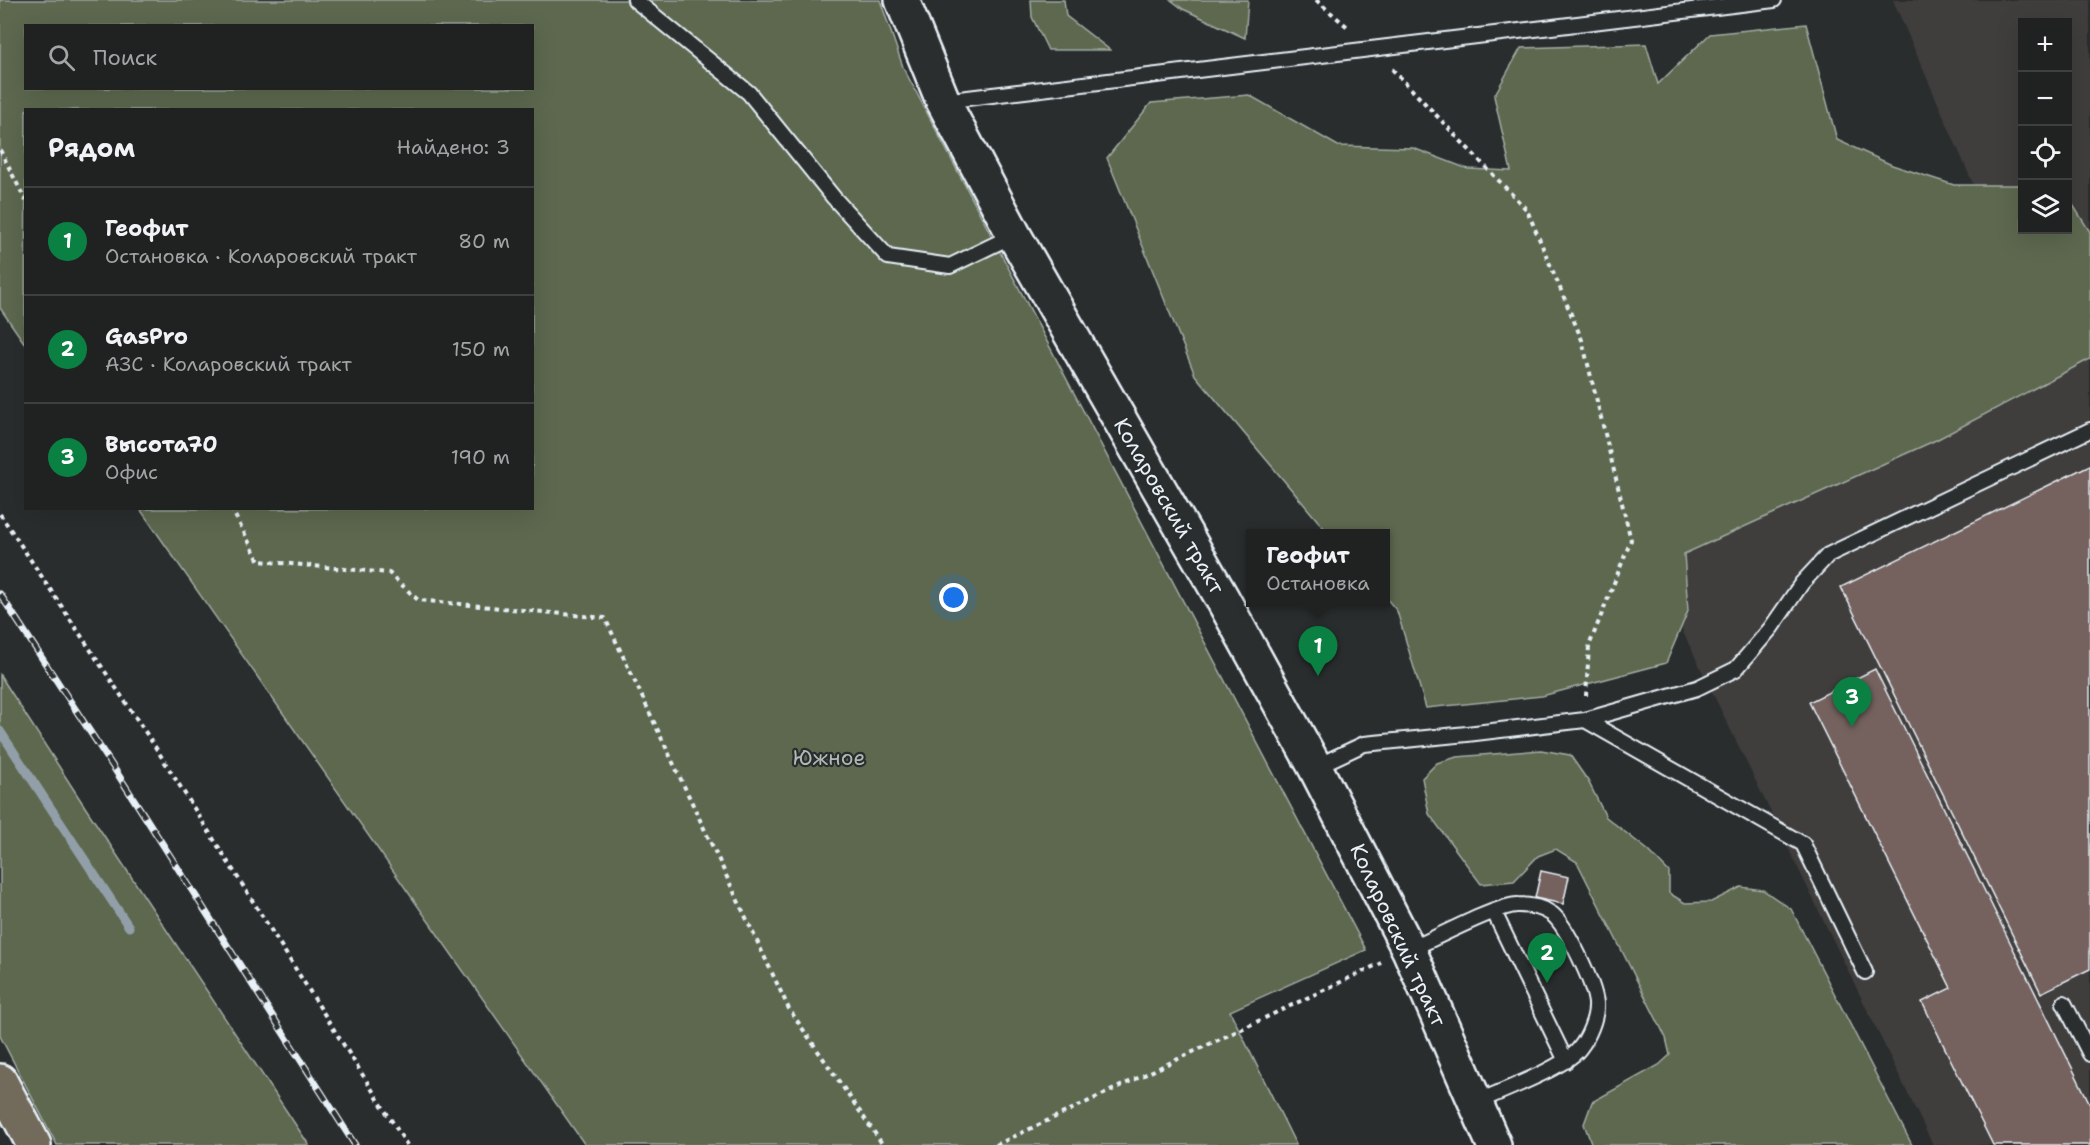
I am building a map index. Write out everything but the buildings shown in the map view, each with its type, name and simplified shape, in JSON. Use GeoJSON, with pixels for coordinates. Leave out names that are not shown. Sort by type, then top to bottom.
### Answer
{"type":"FeatureCollection","features":[{"type":"Feature","properties":{"kind":"main road","name":"Коларовский тракт"},"geometry":{"type":"LineString","coordinates":[[902,0],[943,101],[1014,234],[1222,598],[1315,767],[1409,950],[1494,1145]]}},
{"type":"Feature","properties":{"kind":"main road"},"geometry":{"type":"LineString","coordinates":[[0,1081],[34,1145]]}},
{"type":"Feature","properties":{"kind":"lane"},"geometry":{"type":"LineString","coordinates":[[635,0],[749,93],[834,198],[888,257],[950,266],[1014,234]]}},
{"type":"Feature","properties":{"kind":"lane"},"geometry":{"type":"LineString","coordinates":[[943,101],[1774,0]]}},
{"type":"Feature","properties":{"kind":"lane"},"geometry":{"type":"LineString","coordinates":[[1315,767],[1364,744],[1585,720],[1697,688],[1736,669],[1771,628],[1802,583],[1828,555],[2090,430]]}},
{"type":"Feature","properties":{"kind":"lane"},"geometry":{"type":"LineString","coordinates":[[1585,720],[1803,844],[1865,972]]}},
{"type":"Feature","properties":{"kind":"lane"},"geometry":{"type":"LineString","coordinates":[[1409,950],[1515,904],[1536,907],[1552,914],[1563,926],[1593,985],[1596,1005],[1590,1031],[1579,1050],[1566,1061],[1474,1103]]}},
{"type":"Feature","properties":{"kind":"lane"},"geometry":{"type":"LineString","coordinates":[[1494,912],[1566,1061]]}},
{"type":"Feature","properties":{"kind":"lane"},"geometry":{"type":"LineString","coordinates":[[2064,1003],[2090,1054]]}},
{"type":"Feature","properties":{"kind":"path"},"geometry":{"type":"LineString","coordinates":[[1316,0],[1374,49],[1527,210],[1582,340],[1632,540],[1590,646],[1585,720]]}},
{"type":"Feature","properties":{"kind":"path"},"geometry":{"type":"LineString","coordinates":[[0,150],[24,197]]}},
{"type":"Feature","properties":{"kind":"path"},"geometry":{"type":"LineString","coordinates":[[232,510],[259,561],[389,573],[418,600],[605,618],[789,1010],[884,1145]]}},
{"type":"Feature","properties":{"kind":"path"},"geometry":{"type":"LineString","coordinates":[[0,514],[154,745],[407,1145]]}},
{"type":"Feature","properties":{"kind":"path"},"geometry":{"type":"LineString","coordinates":[[996,1145],[1409,950]]}},
{"type":"Feature","properties":{"kind":"shaded area"},"geometry":{"type":"Polygon","coordinates":[[[1893,0],[2090,0],[2090,1145],[1933,1145],[1645,554],[2055,372],[1893,0]]]}},
{"type":"Feature","properties":{"kind":"green space","name":"Южное"},"geometry":{"type":"Polygon","coordinates":[[[0,0],[880,0],[903,67],[1366,950],[1230,1011],[1296,1145],[585,1145],[141,510],[534,510],[534,108],[24,108],[24,343],[0,308],[0,0]]]}},
{"type":"Feature","properties":{"kind":"green space"},"geometry":{"type":"Polygon","coordinates":[[[1031,0],[1064,0],[1066,16],[1110,50],[1048,50],[1032,17],[1031,0]]]}},
{"type":"Feature","properties":{"kind":"green space"},"geometry":{"type":"Polygon","coordinates":[[[1171,0],[1248,0],[1245,38],[1183,9],[1171,0]]]}},
{"type":"Feature","properties":{"kind":"green space"},"geometry":{"type":"Polygon","coordinates":[[[1806,24],[1837,140],[1892,165],[1954,185],[2018,185],[2018,234],[2072,234],[2072,203],[2090,232],[2090,359],[1936,440],[1684,554],[1688,611],[1666,663],[1542,696],[1426,708],[1397,611],[1390,603],[1390,529],[1325,529],[1195,375],[1107,158],[1151,103],[1249,95],[1338,146],[1413,148],[1468,169],[1511,171],[1494,96],[1521,48],[1646,44],[1658,84],[1710,34],[1806,24]]]}},
{"type":"Feature","properties":{"kind":"green space"},"geometry":{"type":"Polygon","coordinates":[[[0,675],[309,1145],[57,1145],[0,1036],[0,675]]]}},
{"type":"Feature","properties":{"kind":"green space"},"geometry":{"type":"Polygon","coordinates":[[[1541,750],[1570,755],[1588,781],[1606,817],[1649,851],[1669,872],[1669,893],[1685,903],[1711,902],[1741,887],[1763,890],[1791,909],[1912,1145],[1592,1145],[1584,1124],[1592,1102],[1659,1065],[1670,1055],[1666,1038],[1577,862],[1556,849],[1538,856],[1514,881],[1481,884],[1429,814],[1422,778],[1437,763],[1457,757],[1541,750]]]}},
{"type":"Feature","properties":{"kind":"waterway"},"geometry":{"type":"LineString","coordinates":[[0,731],[129,927]]}},
{"type":"Feature","properties":{"kind":"railway"},"geometry":{"type":"LineString","coordinates":[[0,594],[355,1145]]}},
{"type":"Feature","properties":{"kind":"place","name":"Геофит"},"geometry":{"type":"Point","coordinates":[1318,676]}},
{"type":"Feature","properties":{"kind":"place","name":"Высота70"},"geometry":{"type":"Point","coordinates":[1852,727]}},
{"type":"Feature","properties":{"kind":"place","name":"GasPro"},"geometry":{"type":"Point","coordinates":[1547,983]}}]}
